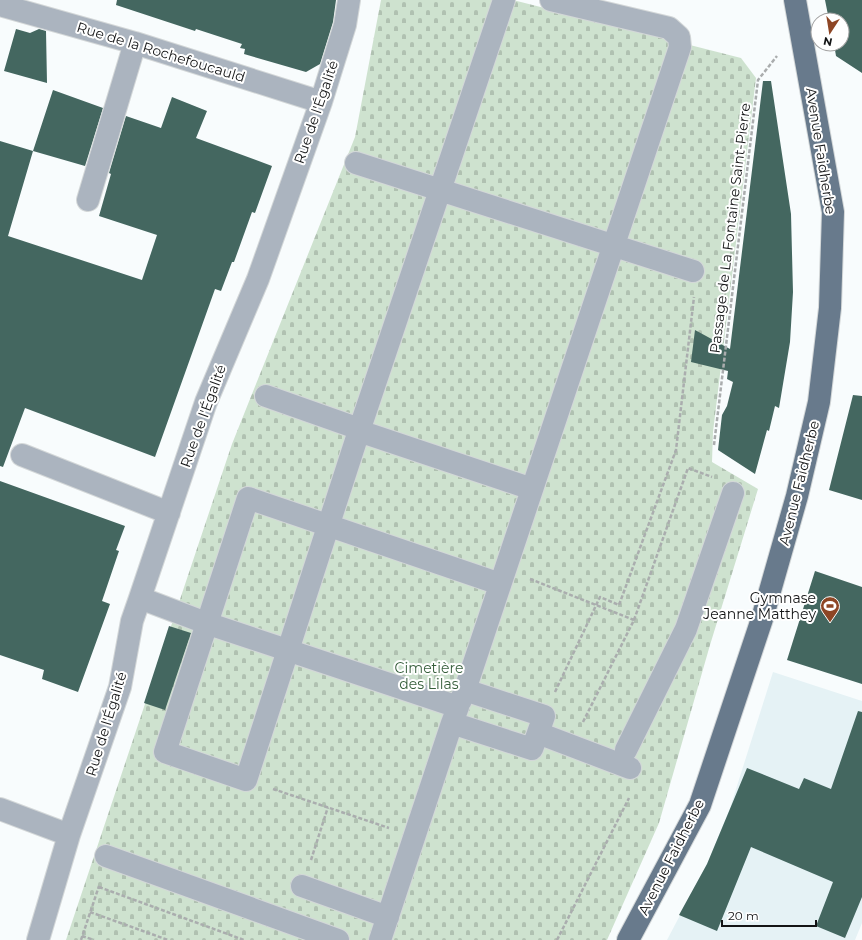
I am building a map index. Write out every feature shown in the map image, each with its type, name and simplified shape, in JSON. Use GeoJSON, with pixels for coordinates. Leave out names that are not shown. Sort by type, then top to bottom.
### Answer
{"type":"FeatureCollection","features":[{"type":"Feature","properties":{"kind":"main road","name":"Avenue Faidherbe"},"geometry":{"type":"LineString","coordinates":[[628,940],[700,804],[762,619],[797,496],[819,402],[830,308],[833,212],[795,0]]}},
{"type":"Feature","properties":{"kind":"street","name":"Rue de l'Égalité"},"geometry":{"type":"LineString","coordinates":[[38,940],[69,835],[120,687],[132,621],[168,512],[206,402],[258,278],[321,102],[345,25],[349,0]]}},
{"type":"Feature","properties":{"kind":"street"},"geometry":{"type":"LineString","coordinates":[[502,577],[329,526],[248,498],[165,752],[246,780],[329,526],[359,431],[504,0]]}},
{"type":"Feature","properties":{"kind":"street"},"geometry":{"type":"LineString","coordinates":[[380,940],[679,52],[680,41],[676,34],[669,28],[551,0]]}},
{"type":"Feature","properties":{"kind":"street","name":"Rue de la Rochefoucauld"},"geometry":{"type":"LineString","coordinates":[[0,5],[135,43],[321,102]]}},
{"type":"Feature","properties":{"kind":"street"},"geometry":{"type":"LineString","coordinates":[[88,200],[135,43]]}},
{"type":"Feature","properties":{"kind":"street"},"geometry":{"type":"LineString","coordinates":[[356,163],[692,271]]}},
{"type":"Feature","properties":{"kind":"street"},"geometry":{"type":"LineString","coordinates":[[266,396],[351,426],[359,431],[532,489]]}},
{"type":"Feature","properties":{"kind":"street"},"geometry":{"type":"LineString","coordinates":[[22,454],[168,512]]}},
{"type":"Feature","properties":{"kind":"street"},"geometry":{"type":"LineString","coordinates":[[140,598],[206,623],[459,707],[541,724],[571,746],[628,759],[686,629],[733,493]]}},
{"type":"Feature","properties":{"kind":"street"},"geometry":{"type":"LineString","coordinates":[[459,707],[532,748],[541,724]]}},
{"type":"Feature","properties":{"kind":"street"},"geometry":{"type":"LineString","coordinates":[[0,809],[69,835]]}},
{"type":"Feature","properties":{"kind":"street"},"geometry":{"type":"LineString","coordinates":[[107,857],[338,940]]}},
{"type":"Feature","properties":{"kind":"street"},"geometry":{"type":"LineString","coordinates":[[302,886],[388,917]]}},
{"type":"Feature","properties":{"kind":"path","name":"Passage de La Fontaine Saint-Pierre"},"geometry":{"type":"LineString","coordinates":[[714,445],[758,80],[800,27]]}},
{"type":"Feature","properties":{"kind":"path"},"geometry":{"type":"LineString","coordinates":[[541,724],[600,597],[619,605],[676,450],[694,300],[692,271]]}},
{"type":"Feature","properties":{"kind":"path"},"geometry":{"type":"LineString","coordinates":[[571,746],[634,620],[688,468],[710,475],[733,493]]}},
{"type":"Feature","properties":{"kind":"path"},"geometry":{"type":"LineString","coordinates":[[707,483],[710,475]]}},
{"type":"Feature","properties":{"kind":"path"},"geometry":{"type":"LineString","coordinates":[[502,577],[597,604],[634,620]]}},
{"type":"Feature","properties":{"kind":"path"},"geometry":{"type":"LineString","coordinates":[[246,780],[415,836]]}},
{"type":"Feature","properties":{"kind":"path"},"geometry":{"type":"LineString","coordinates":[[556,940],[629,798]]}},
{"type":"Feature","properties":{"kind":"path"},"geometry":{"type":"LineString","coordinates":[[302,886],[328,808]]}},
{"type":"Feature","properties":{"kind":"path"},"geometry":{"type":"LineString","coordinates":[[81,940],[99,887],[107,857]]}},
{"type":"Feature","properties":{"kind":"path"},"geometry":{"type":"LineString","coordinates":[[99,887],[244,940]]}},
{"type":"Feature","properties":{"kind":"path"},"geometry":{"type":"LineString","coordinates":[[90,912],[168,940]]}},
{"type":"Feature","properties":{"kind":"path"},"geometry":{"type":"LineString","coordinates":[[82,936],[94,940]]}},
{"type":"Feature","properties":{"kind":"shaded area"},"geometry":{"type":"Polygon","coordinates":[[[773,672],[862,701],[862,923],[855,940],[667,940],[707,864],[730,808],[773,672]]]}},
{"type":"Feature","properties":{"kind":"green space","name":"Cimetière des Lilas"},"geometry":{"type":"Polygon","coordinates":[[[381,0],[513,0],[741,58],[756,78],[713,432],[712,462],[758,489],[710,645],[659,823],[607,940],[66,940],[232,444],[355,137],[381,0]]]}},
{"type":"Feature","properties":{"kind":"building"},"geometry":{"type":"Polygon","coordinates":[[[117,0],[336,0],[333,22],[320,64],[306,72],[244,54],[245,49],[240,48],[242,44],[196,29],[195,31],[116,5],[117,0]]]}},
{"type":"Feature","properties":{"kind":"building"},"geometry":{"type":"Polygon","coordinates":[[[825,0],[862,0],[862,73],[836,56],[835,52],[850,52],[850,12],[827,12],[825,0]]]}},
{"type":"Feature","properties":{"kind":"building"},"geometry":{"type":"Polygon","coordinates":[[[16,29],[30,33],[39,29],[46,31],[47,83],[4,71],[16,29]]]}},
{"type":"Feature","properties":{"kind":"building"},"geometry":{"type":"Polygon","coordinates":[[[763,81],[771,81],[791,214],[793,292],[790,342],[779,408],[775,406],[769,431],[767,430],[755,474],[718,450],[722,415],[727,406],[733,382],[727,379],[728,371],[691,362],[695,330],[730,349],[763,81]]]}},
{"type":"Feature","properties":{"kind":"building"},"geometry":{"type":"Polygon","coordinates":[[[53,90],[103,108],[85,166],[33,151],[53,90]]]}},
{"type":"Feature","properties":{"kind":"building"},"geometry":{"type":"Polygon","coordinates":[[[172,97],[207,111],[196,138],[272,166],[255,213],[252,212],[234,262],[232,262],[221,291],[215,289],[155,457],[25,408],[3,467],[0,466],[0,141],[33,151],[8,236],[142,280],[157,235],[99,216],[111,174],[109,173],[126,116],[161,128],[172,97]]]}},
{"type":"Feature","properties":{"kind":"building"},"geometry":{"type":"Polygon","coordinates":[[[853,395],[862,396],[862,500],[829,490],[853,395]]]}},
{"type":"Feature","properties":{"kind":"building"},"geometry":{"type":"Polygon","coordinates":[[[0,481],[125,526],[116,550],[119,551],[102,601],[110,604],[78,692],[42,679],[44,670],[0,655],[0,481]]]}},
{"type":"Feature","properties":{"kind":"building","name":"Gymnase Jeanne Matthey"},"geometry":{"type":"Polygon","coordinates":[[[815,571],[862,587],[862,684],[787,660],[815,571]]]}},
{"type":"Feature","properties":{"kind":"building"},"geometry":{"type":"Polygon","coordinates":[[[169,626],[191,633],[165,710],[144,703],[169,626]]]}},
{"type":"Feature","properties":{"kind":"building"},"geometry":{"type":"Polygon","coordinates":[[[858,711],[862,712],[862,897],[845,938],[816,926],[833,882],[751,847],[717,931],[679,915],[707,864],[747,768],[799,789],[804,778],[831,789],[858,711]]]}},
{"type":"Feature","properties":{"kind":"place","name":"Gymnase Jeanne Matthey"},"geometry":{"type":"Point","coordinates":[830,623]}}]}
